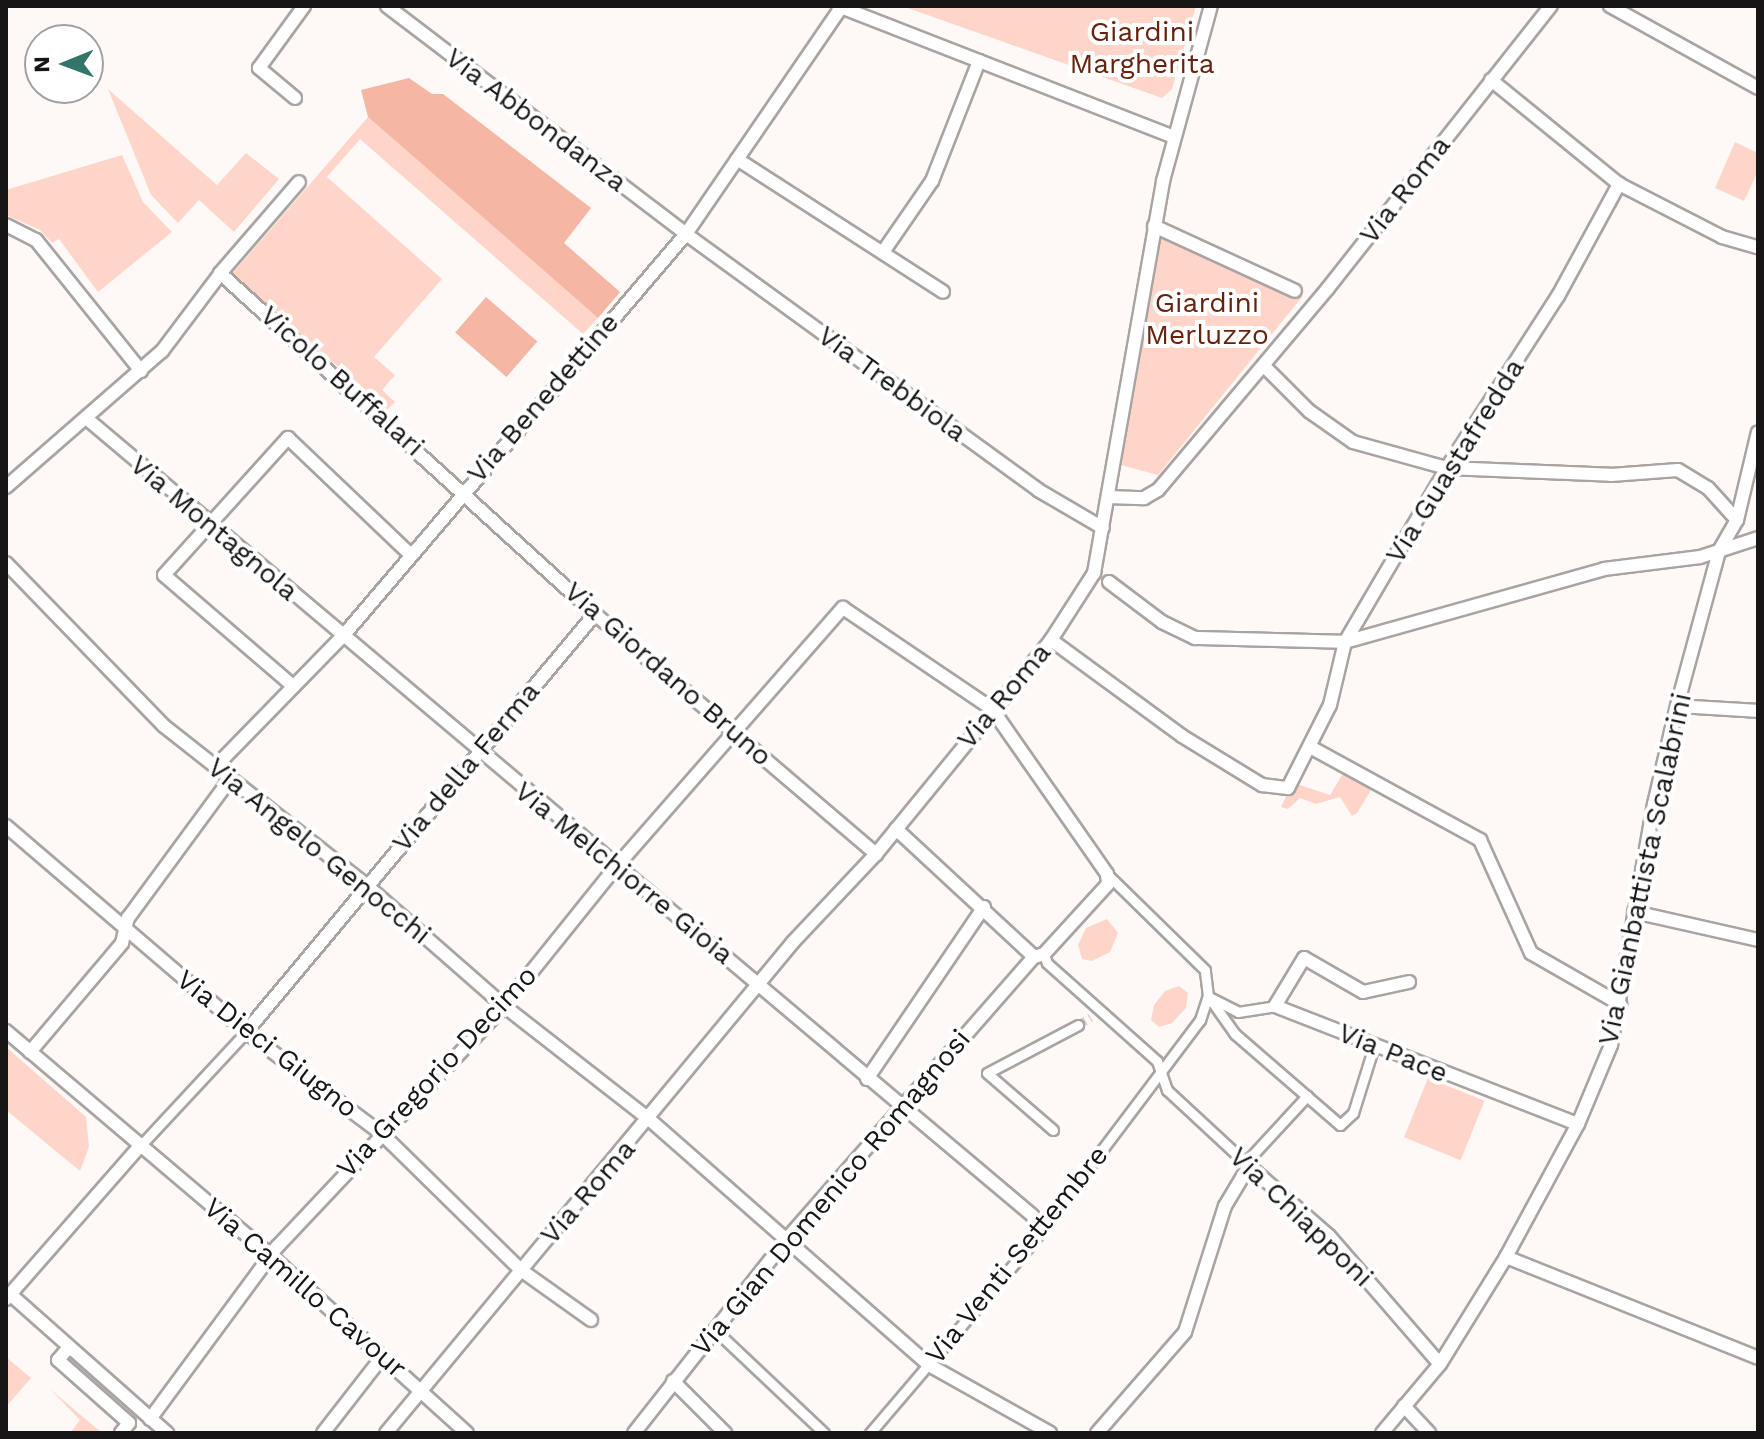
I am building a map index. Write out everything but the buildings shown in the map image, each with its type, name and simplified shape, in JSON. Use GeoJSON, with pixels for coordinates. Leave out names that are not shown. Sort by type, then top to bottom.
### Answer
{"type":"FeatureCollection","features":[{"type":"Feature","properties":{"kind":"street"},"geometry":{"type":"LineString","coordinates":[[295,98],[259,68],[304,6]]}},
{"type":"Feature","properties":{"kind":"street","name":"Via Abbondanza"},"geometry":{"type":"LineString","coordinates":[[387,6],[686,234]]}},
{"type":"Feature","properties":{"kind":"street"},"geometry":{"type":"LineString","coordinates":[[841,6],[1174,137]]}},
{"type":"Feature","properties":{"kind":"street","name":"Via Benedettine"},"geometry":{"type":"LineString","coordinates":[[216,766],[343,636],[464,489],[686,234],[841,6]]}},
{"type":"Feature","properties":{"kind":"street"},"geometry":{"type":"LineString","coordinates":[[1108,497],[1154,226],[1174,137],[1211,6]]}},
{"type":"Feature","properties":{"kind":"street","name":"Via Roma"},"geometry":{"type":"LineString","coordinates":[[386,1433],[650,1120],[759,985],[876,854],[1051,640],[1094,573],[1108,497],[1144,498],[1158,490],[1264,366],[1551,6]]}},
{"type":"Feature","properties":{"kind":"street"},"geometry":{"type":"LineString","coordinates":[[1610,6],[1758,88]]}},
{"type":"Feature","properties":{"kind":"street"},"geometry":{"type":"LineString","coordinates":[[883,252],[932,181],[979,61]]}},
{"type":"Feature","properties":{"kind":"street"},"geometry":{"type":"LineString","coordinates":[[1491,80],[1619,184],[1722,237],[1758,247]]}},
{"type":"Feature","properties":{"kind":"street"},"geometry":{"type":"LineString","coordinates":[[737,159],[943,292]]}},
{"type":"Feature","properties":{"kind":"street"},"geometry":{"type":"LineString","coordinates":[[6,487],[141,371],[299,182]]}},
{"type":"Feature","properties":{"kind":"street","name":"Via Guastafredda"},"geometry":{"type":"LineString","coordinates":[[1051,640],[1182,736],[1262,785],[1288,788],[1312,748],[1330,705],[1345,642],[1447,468],[1558,296],[1619,184]]}},
{"type":"Feature","properties":{"kind":"street"},"geometry":{"type":"LineString","coordinates":[[6,225],[36,240],[141,371]]}},
{"type":"Feature","properties":{"kind":"street"},"geometry":{"type":"LineString","coordinates":[[1154,226],[1295,291]]}},
{"type":"Feature","properties":{"kind":"street","name":"Via Trebbiola"},"geometry":{"type":"LineString","coordinates":[[686,234],[1038,490],[1103,528]]}},
{"type":"Feature","properties":{"kind":"street","name":"Vicolo Buffalari"},"geometry":{"type":"LineString","coordinates":[[220,273],[464,489]]}},
{"type":"Feature","properties":{"kind":"street"},"geometry":{"type":"LineString","coordinates":[[1264,366],[1309,411],[1353,442],[1447,468],[1611,475],[1678,470],[1708,488],[1737,520]]}},
{"type":"Feature","properties":{"kind":"street","name":"Via Montagnola"},"geometry":{"type":"LineString","coordinates":[[86,418],[343,636]]}},
{"type":"Feature","properties":{"kind":"street","name":"Via Gianbattista Scalabrini"},"geometry":{"type":"LineString","coordinates":[[1382,1433],[1440,1364],[1506,1257],[1578,1124],[1611,1045],[1634,912],[1677,706],[1719,551],[1737,520],[1758,432]]}},
{"type":"Feature","properties":{"kind":"street"},"geometry":{"type":"LineString","coordinates":[[293,686],[164,575],[288,438],[410,554]]}},
{"type":"Feature","properties":{"kind":"street","name":"Via Giordano Bruno"},"geometry":{"type":"LineString","coordinates":[[464,489],[595,614],[876,854]]}},
{"type":"Feature","properties":{"kind":"street"},"geometry":{"type":"LineString","coordinates":[[1109,582],[1162,622],[1195,638],[1345,642],[1604,569],[1719,551],[1758,538]]}},
{"type":"Feature","properties":{"kind":"street","name":"Via Angelo Genocchi"},"geometry":{"type":"LineString","coordinates":[[6,563],[119,684],[366,885],[504,1006],[650,1120],[929,1365],[1050,1433]]}},
{"type":"Feature","properties":{"kind":"street","name":"Via Gregorio Decimo"},"geometry":{"type":"LineString","coordinates":[[150,1419],[271,1256],[504,1006],[615,868],[843,608],[992,709]]}},
{"type":"Feature","properties":{"kind":"street","name":"Via della Ferma"},"geometry":{"type":"LineString","coordinates":[[246,1032],[595,614]]}},
{"type":"Feature","properties":{"kind":"street","name":"Via Melchiorre Gioia"},"geometry":{"type":"LineString","coordinates":[[343,636],[615,868],[1033,1216]]}},
{"type":"Feature","properties":{"kind":"street"},"geometry":{"type":"LineString","coordinates":[[1677,706],[1758,711]]}},
{"type":"Feature","properties":{"kind":"street"},"geometry":{"type":"LineString","coordinates":[[992,709],[1107,874],[1205,970],[1208,996],[1235,1034],[1340,1125],[1346,1123],[1374,1046]]}},
{"type":"Feature","properties":{"kind":"street"},"geometry":{"type":"LineString","coordinates":[[1312,748],[1480,840],[1531,953],[1620,1004]]}},
{"type":"Feature","properties":{"kind":"street"},"geometry":{"type":"LineString","coordinates":[[30,1052],[122,943],[128,918],[231,778]]}},
{"type":"Feature","properties":{"kind":"street","name":"Via Dieci Giugno"},"geometry":{"type":"LineString","coordinates":[[6,826],[246,1032],[382,1134],[521,1270],[591,1320]]}},
{"type":"Feature","properties":{"kind":"street"},"geometry":{"type":"LineString","coordinates":[[896,829],[1039,955]]}},
{"type":"Feature","properties":{"kind":"street","name":"Via Gian Domenico Romagnosi"},"geometry":{"type":"LineString","coordinates":[[634,1433],[786,1240],[900,1106],[1108,884],[1107,874]]}},
{"type":"Feature","properties":{"kind":"street"},"geometry":{"type":"LineString","coordinates":[[867,1079],[984,907]]}},
{"type":"Feature","properties":{"kind":"street"},"geometry":{"type":"LineString","coordinates":[[1634,912],[1758,940]]}},
{"type":"Feature","properties":{"kind":"street","name":"Via Chiapponi"},"geometry":{"type":"LineString","coordinates":[[1039,955],[1095,1014],[1157,1061],[1167,1090],[1329,1236],[1440,1364]]}},
{"type":"Feature","properties":{"kind":"street"},"geometry":{"type":"LineString","coordinates":[[1275,1006],[1304,958],[1363,992],[1409,982]]}},
{"type":"Feature","properties":{"kind":"street","name":"Via Pace"},"geometry":{"type":"LineString","coordinates":[[1208,996],[1238,1012],[1275,1006],[1578,1124]]}},
{"type":"Feature","properties":{"kind":"street","name":"Via Venti Settembre"},"geometry":{"type":"LineString","coordinates":[[870,1433],[1045,1224],[1200,1020],[1208,996]]}},
{"type":"Feature","properties":{"kind":"street"},"geometry":{"type":"LineString","coordinates":[[1053,1130],[987,1073],[1078,1025]]}},
{"type":"Feature","properties":{"kind":"street","name":"Via Camillo Cavour"},"geometry":{"type":"LineString","coordinates":[[6,1031],[271,1256],[467,1433]]}},
{"type":"Feature","properties":{"kind":"street"},"geometry":{"type":"LineString","coordinates":[[167,1433],[8,1296],[246,1032]]}},
{"type":"Feature","properties":{"kind":"street"},"geometry":{"type":"LineString","coordinates":[[1097,1433],[1185,1332],[1225,1206],[1248,1164],[1307,1096]]}},
{"type":"Feature","properties":{"kind":"street"},"geometry":{"type":"LineString","coordinates":[[1033,1216],[1045,1224]]}},
{"type":"Feature","properties":{"kind":"street"},"geometry":{"type":"LineString","coordinates":[[1506,1257],[1758,1358]]}},
{"type":"Feature","properties":{"kind":"street"},"geometry":{"type":"LineString","coordinates":[[714,1329],[824,1433]]}},
{"type":"Feature","properties":{"kind":"street"},"geometry":{"type":"LineString","coordinates":[[69,1347],[58,1360],[129,1423],[121,1433]]}},
{"type":"Feature","properties":{"kind":"street"},"geometry":{"type":"LineString","coordinates":[[323,1433],[383,1356]]}},
{"type":"Feature","properties":{"kind":"street"},"geometry":{"type":"LineString","coordinates":[[673,1381],[725,1433]]}},
{"type":"Feature","properties":{"kind":"street"},"geometry":{"type":"LineString","coordinates":[[1404,1406],[1429,1433]]}},
{"type":"Feature","properties":{"kind":"green space","name":"Giardini Margherita"},"geometry":{"type":"Polygon","coordinates":[[[902,6],[1196,6],[1172,89],[1162,98],[902,6]]]}},
{"type":"Feature","properties":{"kind":"green space"},"geometry":{"type":"Polygon","coordinates":[[[108,89],[217,185],[246,153],[279,179],[234,232],[199,200],[178,223],[151,195],[108,89]]]}},
{"type":"Feature","properties":{"kind":"green space"},"geometry":{"type":"Polygon","coordinates":[[[368,117],[598,318],[583,334],[360,139],[327,177],[442,279],[374,357],[395,375],[382,390],[395,402],[387,410],[232,274],[368,117]]]}},
{"type":"Feature","properties":{"kind":"green space"},"geometry":{"type":"Polygon","coordinates":[[[1735,142],[1758,153],[1758,171],[1744,201],[1715,188],[1735,142]]]}},
{"type":"Feature","properties":{"kind":"green space"},"geometry":{"type":"Polygon","coordinates":[[[122,155],[143,202],[172,232],[98,292],[59,239],[52,243],[40,230],[6,215],[6,190],[122,155]]]}},
{"type":"Feature","properties":{"kind":"green space","name":"Giardini Merluzzo"},"geometry":{"type":"Polygon","coordinates":[[[1162,233],[1302,297],[1158,475],[1121,465],[1162,233]]]}},
{"type":"Feature","properties":{"kind":"green space"},"geometry":{"type":"Polygon","coordinates":[[[1345,770],[1374,785],[1352,816],[1340,797],[1316,804],[1300,798],[1288,809],[1281,807],[1289,790],[1300,785],[1330,795],[1345,770]]]}},
{"type":"Feature","properties":{"kind":"green space"},"geometry":{"type":"Polygon","coordinates":[[[1107,919],[1118,933],[1110,952],[1092,961],[1082,959],[1078,945],[1086,928],[1107,919]]]}},
{"type":"Feature","properties":{"kind":"green space"},"geometry":{"type":"Polygon","coordinates":[[[1179,986],[1188,993],[1186,1008],[1172,1023],[1159,1027],[1151,1020],[1154,1005],[1165,991],[1179,986]]]}},
{"type":"Feature","properties":{"kind":"green space"},"geometry":{"type":"Polygon","coordinates":[[[6,1047],[86,1117],[89,1147],[80,1171],[6,1110],[6,1047]]]}},
{"type":"Feature","properties":{"kind":"green space"},"geometry":{"type":"Polygon","coordinates":[[[1428,1078],[1485,1101],[1461,1160],[1404,1137],[1428,1078]]]}},
{"type":"Feature","properties":{"kind":"green space"},"geometry":{"type":"Polygon","coordinates":[[[6,1357],[31,1378],[6,1407],[6,1357]]]}},
{"type":"Feature","properties":{"kind":"green space"},"geometry":{"type":"Polygon","coordinates":[[[50,1389],[102,1433],[70,1433],[80,1420],[50,1389]]]}},
{"type":"Feature","properties":{"kind":"shaded area"},"geometry":{"type":"Polygon","coordinates":[[[409,78],[432,94],[443,94],[591,208],[564,243],[620,292],[598,318],[368,117],[361,90],[409,78]]]}},
{"type":"Feature","properties":{"kind":"shaded area"},"geometry":{"type":"Polygon","coordinates":[[[486,297],[537,342],[506,377],[455,332],[486,297]]]}},
{"type":"Feature","properties":{"kind":"tunnel"},"geometry":{"type":"LineString","coordinates":[[1078,1025],[1091,1017]]}}]}
